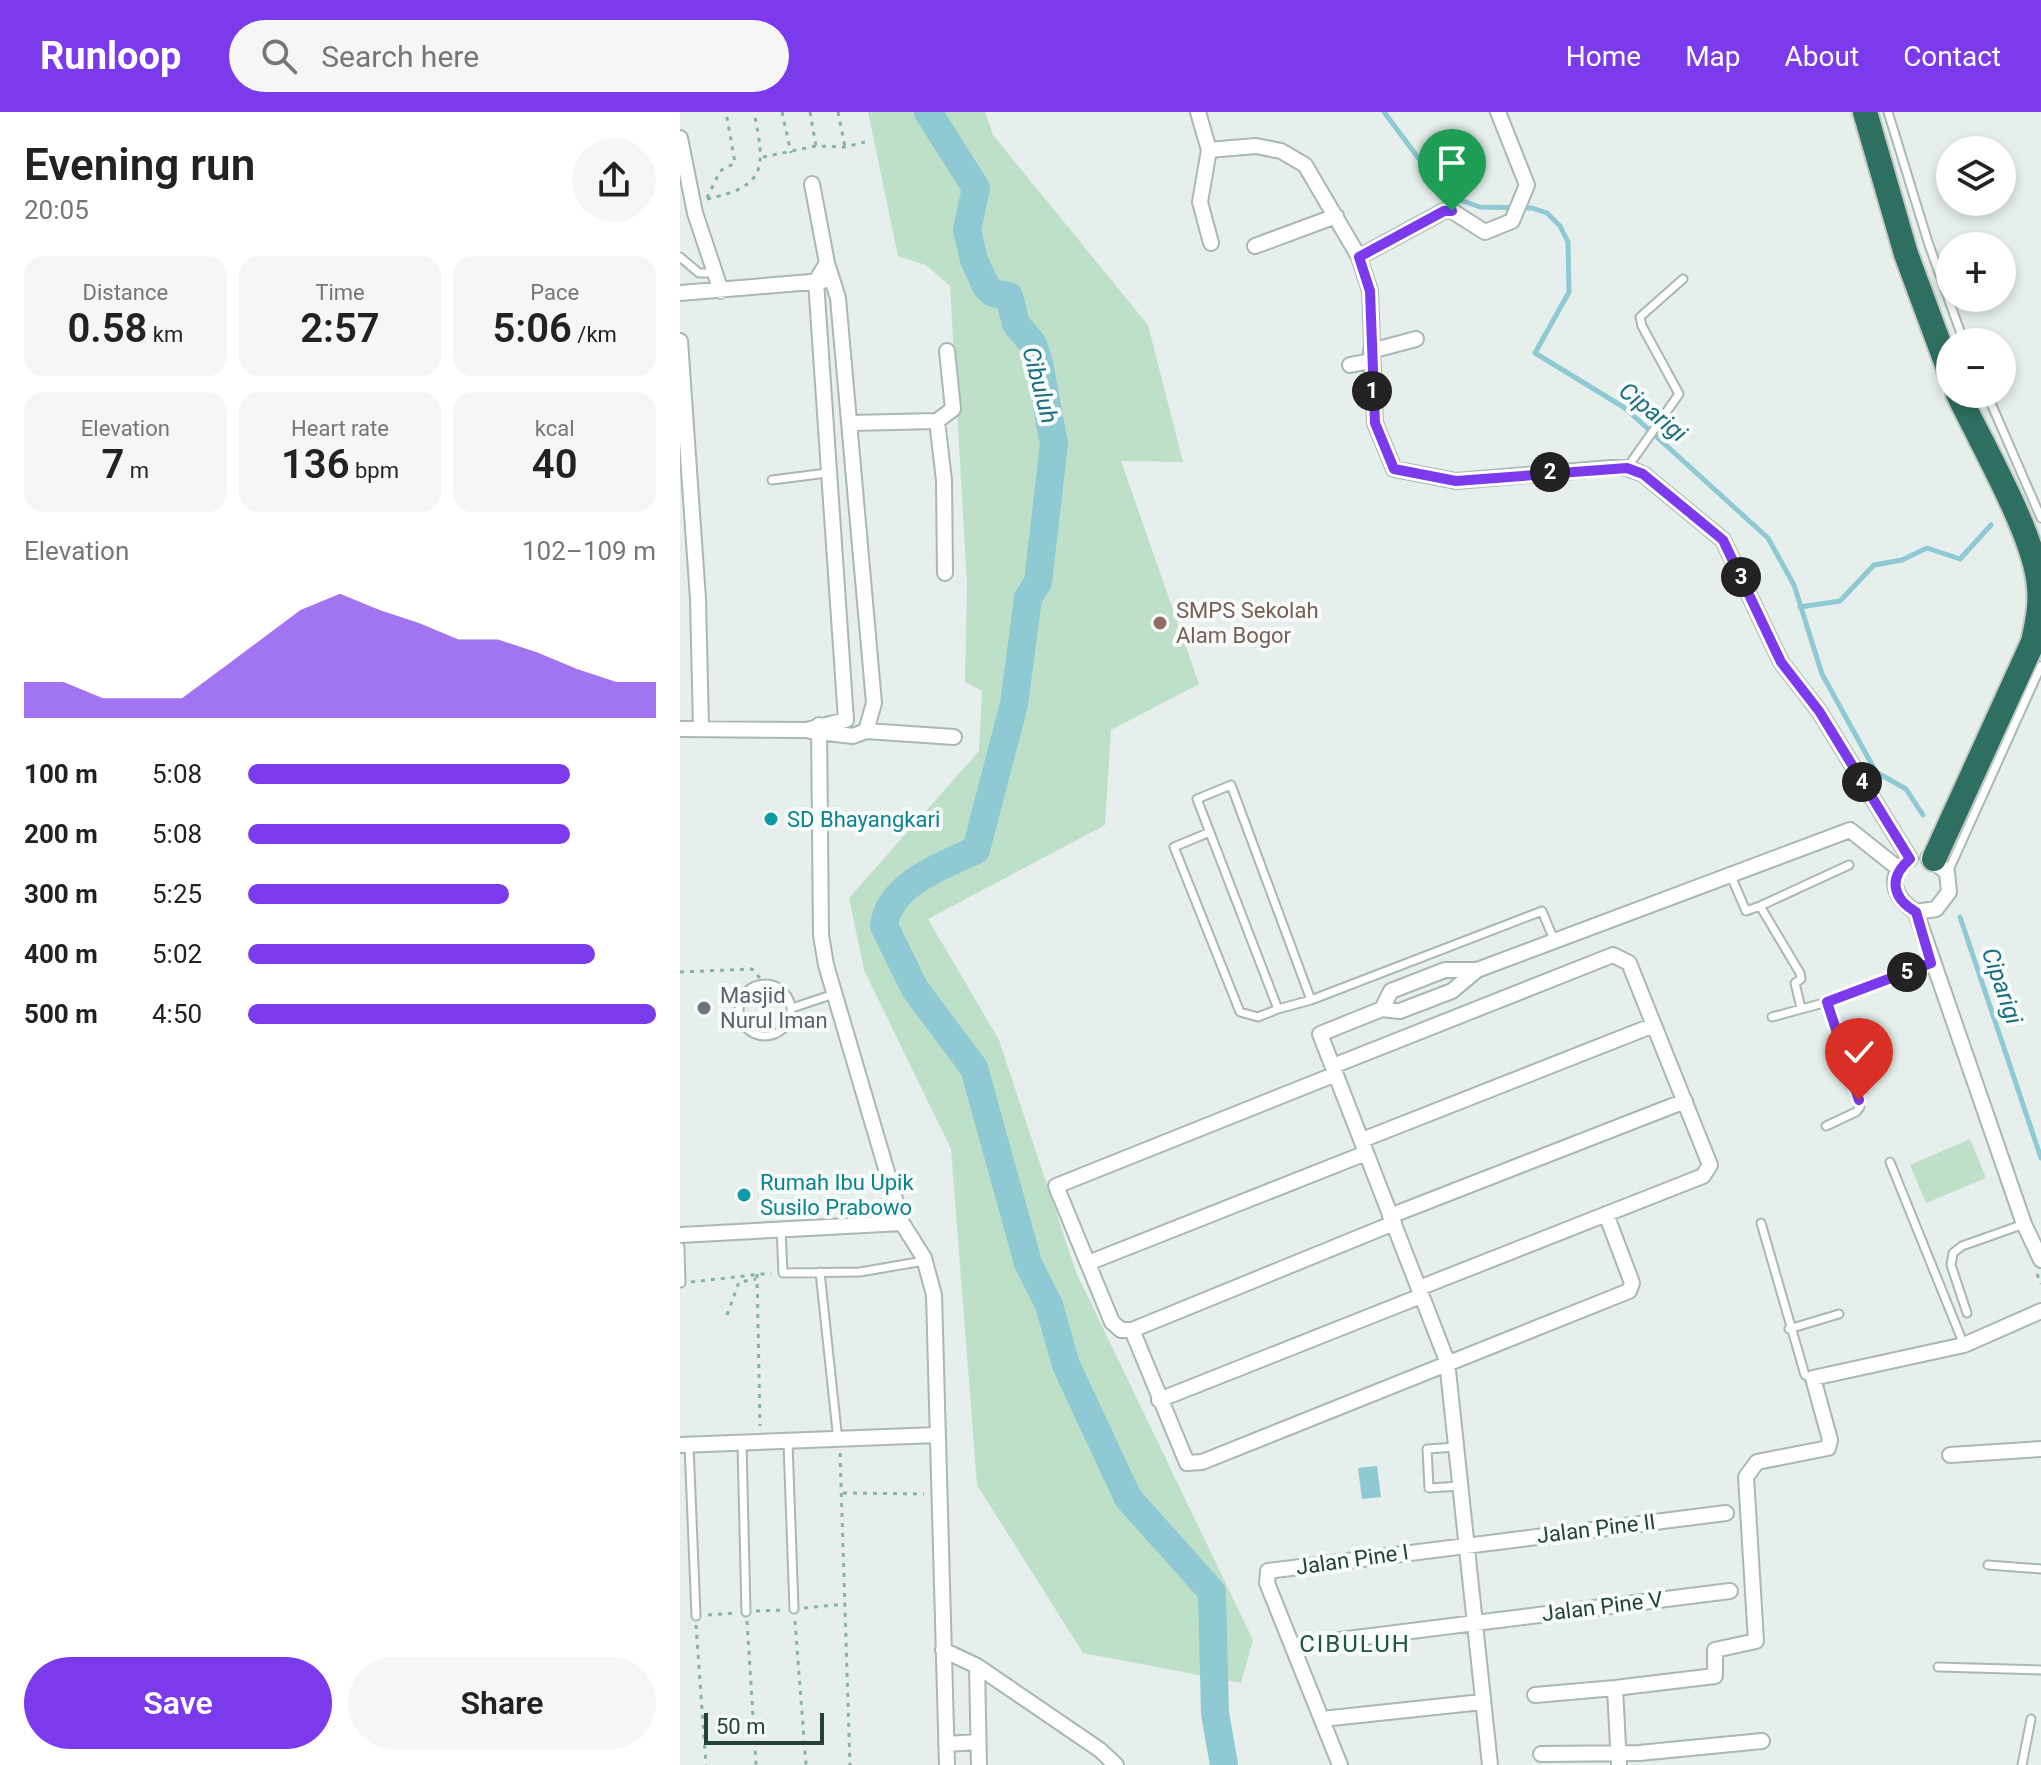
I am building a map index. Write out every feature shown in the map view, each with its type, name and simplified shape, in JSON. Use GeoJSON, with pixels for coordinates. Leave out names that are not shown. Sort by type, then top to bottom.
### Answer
{"type":"FeatureCollection","features":[{"type":"Feature","properties":{"kind":"highway"},"geometry":{"type":"LineString","coordinates":[[1865,112],[1906,254],[1936,335]]}},
{"type":"Feature","properties":{"kind":"highway"},"geometry":{"type":"LineString","coordinates":[[1923,865],[2033,642],[2040,608],[2039,584],[2030,548],[1965,408]]}},
{"type":"Feature","properties":{"kind":"street"},"geometry":{"type":"LineString","coordinates":[[1198,112],[1209,150],[1207,179],[1200,202],[1211,243]]}},
{"type":"Feature","properties":{"kind":"street"},"geometry":{"type":"LineString","coordinates":[[1359,257],[1444,211],[1452,211],[1485,232],[1512,221],[1524,199],[1527,185],[1498,112]]}},
{"type":"Feature","properties":{"kind":"street"},"geometry":{"type":"LineString","coordinates":[[680,138],[695,213],[721,291]]}},
{"type":"Feature","properties":{"kind":"street"},"geometry":{"type":"LineString","coordinates":[[1209,150],[1256,146],[1281,151],[1305,165],[1336,216],[1359,257],[1370,291],[1370,356],[1375,423],[1394,469],[1456,481],[1627,468],[1643,474],[1723,540],[1781,662],[1819,711],[1923,865],[1949,892],[1936,909],[1916,912],[1900,903],[1894,886],[1923,865]]}},
{"type":"Feature","properties":{"kind":"street"},"geometry":{"type":"LineString","coordinates":[[812,184],[827,263],[835,280],[850,423],[874,703],[866,731]]}},
{"type":"Feature","properties":{"kind":"street"},"geometry":{"type":"LineString","coordinates":[[1255,246],[1336,216]]}},
{"type":"Feature","properties":{"kind":"street"},"geometry":{"type":"LineString","coordinates":[[814,730],[842,723],[847,717],[827,473],[816,281],[827,263]]}},
{"type":"Feature","properties":{"kind":"street"},"geometry":{"type":"LineString","coordinates":[[680,293],[835,280]]}},
{"type":"Feature","properties":{"kind":"street"},"geometry":{"type":"LineString","coordinates":[[1350,365],[1416,339]]}},
{"type":"Feature","properties":{"kind":"street"},"geometry":{"type":"LineString","coordinates":[[680,341],[698,599],[701,728]]}},
{"type":"Feature","properties":{"kind":"street"},"geometry":{"type":"LineString","coordinates":[[850,423],[937,421],[953,409],[947,351]]}},
{"type":"Feature","properties":{"kind":"street"},"geometry":{"type":"LineString","coordinates":[[937,421],[944,480],[945,573]]}},
{"type":"Feature","properties":{"kind":"street"},"geometry":{"type":"LineString","coordinates":[[680,729],[814,730],[853,736],[866,731],[954,737]]}},
{"type":"Feature","properties":{"kind":"street"},"geometry":{"type":"LineString","coordinates":[[814,730],[821,935],[834,994],[902,1223],[924,1258],[931,1276],[935,1318],[947,1765]]}},
{"type":"Feature","properties":{"kind":"street"},"geometry":{"type":"LineString","coordinates":[[1490,1765],[1447,1361],[1320,1034],[1382,1009],[1400,1011],[1452,991],[1477,970],[1850,830],[1923,865]]}},
{"type":"Feature","properties":{"kind":"street"},"geometry":{"type":"LineString","coordinates":[[1916,912],[1931,963],[2024,1224],[2041,1260]]}},
{"type":"Feature","properties":{"kind":"street"},"geometry":{"type":"LineString","coordinates":[[1159,1400],[1709,1171],[1710,1165],[1685,1101],[1629,963],[1613,955],[1056,1186],[1112,1322],[1121,1330],[1132,1330],[1392,1219],[1685,1101]]}},
{"type":"Feature","properties":{"kind":"street"},"geometry":{"type":"LineString","coordinates":[[1382,1009],[1391,991],[1445,970],[1477,970]]}},
{"type":"Feature","properties":{"kind":"street"},"geometry":{"type":"LineString","coordinates":[[1088,1263],[1654,1025]]}},
{"type":"Feature","properties":{"kind":"street"},"geometry":{"type":"LineString","coordinates":[[1132,1330],[1183,1458],[1192,1464],[1629,1291],[1632,1283],[1606,1214]]}},
{"type":"Feature","properties":{"kind":"street"},"geometry":{"type":"LineString","coordinates":[[680,1235],[902,1223]]}},
{"type":"Feature","properties":{"kind":"street"},"geometry":{"type":"LineString","coordinates":[[1535,1695],[1715,1676],[1715,1650],[1756,1641],[1746,1477],[1757,1462],[1828,1448],[1830,1440],[1813,1378],[1964,1345],[2041,1311]]}},
{"type":"Feature","properties":{"kind":"street"},"geometry":{"type":"LineString","coordinates":[[685,1445],[937,1435]]}},
{"type":"Feature","properties":{"kind":"street"},"geometry":{"type":"LineString","coordinates":[[1950,1455],[2041,1449]]}},
{"type":"Feature","properties":{"kind":"street","name":"Jalan Pine II"},"geometry":{"type":"LineString","coordinates":[[1467,1543],[1726,1513]]}},
{"type":"Feature","properties":{"kind":"street","name":"Jalan Pine I"},"geometry":{"type":"LineString","coordinates":[[1292,1646],[1267,1583],[1268,1571],[1467,1543]]}},
{"type":"Feature","properties":{"kind":"street","name":"Jalan Pine V"},"geometry":{"type":"LineString","coordinates":[[1292,1646],[1730,1591]]}},
{"type":"Feature","properties":{"kind":"street"},"geometry":{"type":"LineString","coordinates":[[1292,1646],[1340,1765]]}},
{"type":"Feature","properties":{"kind":"street"},"geometry":{"type":"LineString","coordinates":[[943,1650],[977,1666],[1100,1750],[1116,1765]]}},
{"type":"Feature","properties":{"kind":"street"},"geometry":{"type":"LineString","coordinates":[[977,1666],[979,1765]]}},
{"type":"Feature","properties":{"kind":"street"},"geometry":{"type":"LineString","coordinates":[[1615,1688],[1618,1759]]}},
{"type":"Feature","properties":{"kind":"street"},"geometry":{"type":"LineString","coordinates":[[1322,1719],[1482,1702]]}},
{"type":"Feature","properties":{"kind":"street"},"geometry":{"type":"LineString","coordinates":[[1541,1754],[1618,1759],[1762,1741]]}},
{"type":"Feature","properties":{"kind":"street"},"geometry":{"type":"LineString","coordinates":[[946,1744],[978,1742]]}},
{"type":"Feature","properties":{"kind":"lane"},"geometry":{"type":"LineString","coordinates":[[1888,112],[1928,242],[1959,328]]}},
{"type":"Feature","properties":{"kind":"lane"},"geometry":{"type":"LineString","coordinates":[[680,257],[699,273],[716,274]]}},
{"type":"Feature","properties":{"kind":"lane"},"geometry":{"type":"LineString","coordinates":[[1627,468],[1644,439],[1659,425],[1679,394],[1640,317],[1683,279]]}},
{"type":"Feature","properties":{"kind":"lane"},"geometry":{"type":"LineString","coordinates":[[1993,408],[2041,518]]}},
{"type":"Feature","properties":{"kind":"lane"},"geometry":{"type":"LineString","coordinates":[[772,480],[827,473]]}},
{"type":"Feature","properties":{"kind":"lane"},"geometry":{"type":"LineString","coordinates":[[1923,865],[2041,666]]}},
{"type":"Feature","properties":{"kind":"lane"},"geometry":{"type":"LineString","coordinates":[[1278,1009],[1197,799],[1231,785],[1311,1000]]}},
{"type":"Feature","properties":{"kind":"lane"},"geometry":{"type":"LineString","coordinates":[[1210,832],[1174,847],[1240,1012],[1258,1017],[1311,1000],[1542,911],[1554,940]]}},
{"type":"Feature","properties":{"kind":"lane"},"geometry":{"type":"LineString","coordinates":[[1730,873],[1746,911],[1849,865]]}},
{"type":"Feature","properties":{"kind":"lane"},"geometry":{"type":"LineString","coordinates":[[1760,906],[1800,973],[1801,979],[1795,983],[1801,1008]]}},
{"type":"Feature","properties":{"kind":"lane"},"geometry":{"type":"LineString","coordinates":[[1772,1017],[1827,1002],[1931,963]]}},
{"type":"Feature","properties":{"kind":"lane"},"geometry":{"type":"LineString","coordinates":[[765,984],[778,987],[787,996],[792,1008],[789,1022],[780,1032],[767,1036],[753,1033],[743,1024],[739,1011],[742,998],[751,988],[765,984]]}},
{"type":"Feature","properties":{"kind":"lane"},"geometry":{"type":"LineString","coordinates":[[792,1008],[834,994]]}},
{"type":"Feature","properties":{"kind":"lane"},"geometry":{"type":"LineString","coordinates":[[1826,1126],[1860,1107],[1827,1002]]}},
{"type":"Feature","properties":{"kind":"lane"},"geometry":{"type":"LineString","coordinates":[[1890,1162],[1964,1345]]}},
{"type":"Feature","properties":{"kind":"lane"},"geometry":{"type":"LineString","coordinates":[[1761,1223],[1789,1329],[1805,1375],[1813,1378]]}},
{"type":"Feature","properties":{"kind":"lane"},"geometry":{"type":"LineString","coordinates":[[1967,1313],[1951,1265],[1953,1253],[1962,1246],[2024,1224]]}},
{"type":"Feature","properties":{"kind":"lane"},"geometry":{"type":"LineString","coordinates":[[781,1230],[783,1273],[860,1272],[918,1262],[924,1258]]}},
{"type":"Feature","properties":{"kind":"lane"},"geometry":{"type":"LineString","coordinates":[[680,1247],[681,1283]]}},
{"type":"Feature","properties":{"kind":"lane"},"geometry":{"type":"LineString","coordinates":[[820,1272],[838,1441]]}},
{"type":"Feature","properties":{"kind":"lane"},"geometry":{"type":"LineString","coordinates":[[1789,1329],[1839,1314]]}},
{"type":"Feature","properties":{"kind":"lane"},"geometry":{"type":"LineString","coordinates":[[788,1443],[794,1609]]}},
{"type":"Feature","properties":{"kind":"lane"},"geometry":{"type":"LineString","coordinates":[[742,1444],[746,1612]]}},
{"type":"Feature","properties":{"kind":"lane"},"geometry":{"type":"LineString","coordinates":[[685,1445],[696,1616]]}},
{"type":"Feature","properties":{"kind":"lane"},"geometry":{"type":"LineString","coordinates":[[1456,1447],[1427,1449],[1429,1488],[1460,1486]]}},
{"type":"Feature","properties":{"kind":"lane"},"geometry":{"type":"LineString","coordinates":[[1988,1565],[2041,1569]]}},
{"type":"Feature","properties":{"kind":"lane"},"geometry":{"type":"LineString","coordinates":[[1938,1667],[2041,1670]]}},
{"type":"Feature","properties":{"kind":"lane"},"geometry":{"type":"LineString","coordinates":[[2022,1765],[2031,1719]]}},
{"type":"Feature","properties":{"kind":"path"},"geometry":{"type":"LineString","coordinates":[[695,213],[707,199],[720,171],[735,163],[726,112]]}},
{"type":"Feature","properties":{"kind":"path"},"geometry":{"type":"LineString","coordinates":[[707,199],[745,188],[763,157],[754,112]]}},
{"type":"Feature","properties":{"kind":"path"},"geometry":{"type":"LineString","coordinates":[[782,112],[791,153]]}},
{"type":"Feature","properties":{"kind":"path"},"geometry":{"type":"LineString","coordinates":[[810,112],[816,146]]}},
{"type":"Feature","properties":{"kind":"path"},"geometry":{"type":"LineString","coordinates":[[838,112],[845,147]]}},
{"type":"Feature","properties":{"kind":"path"},"geometry":{"type":"LineString","coordinates":[[763,157],[816,146],[845,147],[865,142]]}},
{"type":"Feature","properties":{"kind":"path"},"geometry":{"type":"LineString","coordinates":[[680,972],[752,969],[765,984]]}},
{"type":"Feature","properties":{"kind":"path"},"geometry":{"type":"LineString","coordinates":[[681,1283],[783,1273]]}},
{"type":"Feature","properties":{"kind":"path"},"geometry":{"type":"LineString","coordinates":[[727,1315],[739,1282],[756,1276]]}},
{"type":"Feature","properties":{"kind":"path"},"geometry":{"type":"LineString","coordinates":[[756,1276],[761,1444]]}},
{"type":"Feature","properties":{"kind":"path"},"geometry":{"type":"LineString","coordinates":[[838,1441],[850,1765]]}},
{"type":"Feature","properties":{"kind":"path"},"geometry":{"type":"LineString","coordinates":[[842,1493],[939,1494]]}},
{"type":"Feature","properties":{"kind":"path"},"geometry":{"type":"LineString","coordinates":[[706,1765],[696,1616],[846,1604]]}},
{"type":"Feature","properties":{"kind":"path"},"geometry":{"type":"LineString","coordinates":[[794,1609],[806,1765]]}},
{"type":"Feature","properties":{"kind":"path"},"geometry":{"type":"LineString","coordinates":[[746,1612],[756,1765]]}},
{"type":"Feature","properties":{"kind":"green space"},"geometry":{"type":"Polygon","coordinates":[[[868,112],[985,112],[993,135],[1148,325],[1183,462],[1121,461],[1199,684],[1111,730],[1105,825],[928,919],[999,1040],[1076,1272],[1253,1640],[1241,1683],[1083,1653],[977,1485],[951,1149],[864,970],[849,898],[979,751],[982,691],[965,682],[967,584],[950,286],[926,265],[898,256],[868,112]]]}},
{"type":"Feature","properties":{"kind":"green space"},"geometry":{"type":"Polygon","coordinates":[[[1970,1139],[1986,1178],[1926,1203],[1910,1165],[1970,1139]]]}},
{"type":"Feature","properties":{"kind":"water"},"geometry":{"type":"Polygon","coordinates":[[[1377,1466],[1381,1497],[1362,1499],[1358,1468],[1377,1466]]]}},
{"type":"Feature","properties":{"kind":"waterway","name":"Cibuluh"},"geometry":{"type":"LineString","coordinates":[[928,112],[976,188],[967,230],[974,260],[986,286],[993,293],[1009,296],[1016,324],[1033,344],[1054,444],[1038,582],[1028,598],[1014,704],[976,850],[933,870],[906,888],[888,911],[884,926],[915,989],[974,1068],[1028,1263],[1049,1305],[1066,1365],[1128,1498],[1212,1592],[1215,1713],[1224,1765]]}},
{"type":"Feature","properties":{"kind":"waterway","name":"Ciparigi"},"geometry":{"type":"LineString","coordinates":[[1384,112],[1446,195],[1480,207],[1532,208],[1547,213],[1560,226],[1568,242],[1569,292],[1535,353],[1625,408],[1768,538],[1794,585],[1822,674],[1876,772],[1906,789],[1923,815]]}},
{"type":"Feature","properties":{"kind":"waterway"},"geometry":{"type":"LineString","coordinates":[[1800,607],[1840,601],[1874,565],[1902,560],[1927,548],[1960,559],[1991,525]]}},
{"type":"Feature","properties":{"kind":"waterway","name":"Ciparigi"},"geometry":{"type":"LineString","coordinates":[[1960,917],[2041,1158]]}},
{"type":"Feature","properties":{"kind":"place","name":"SMPS Sekolah Alam Bogor"},"geometry":{"type":"Point","coordinates":[1160,623]}},
{"type":"Feature","properties":{"kind":"place","name":"SD Bhayangkari"},"geometry":{"type":"Point","coordinates":[771,819]}},
{"type":"Feature","properties":{"kind":"place","name":"Masjid Nurul Iman"},"geometry":{"type":"Point","coordinates":[704,1008]}},
{"type":"Feature","properties":{"kind":"place","name":"Rumah Ibu Upik Susilo Prabowo"},"geometry":{"type":"Point","coordinates":[744,1195]}},
{"type":"Feature","properties":{"kind":"district","name":"CIBULUH"},"geometry":{"type":"Point","coordinates":[1355,1644]}},
{"type":"Feature","properties":{"kind":"route"},"geometry":{"type":"LineString","coordinates":[[1452,211],[1444,211],[1359,257],[1370,291],[1370,361],[1375,423],[1394,469],[1456,481],[1627,468],[1643,474],[1723,540],[1781,662],[1819,711],[1910,859],[1899,869],[1894,886],[1900,903],[1916,912],[1931,963],[1827,1002],[1859,1100]]}}]}
